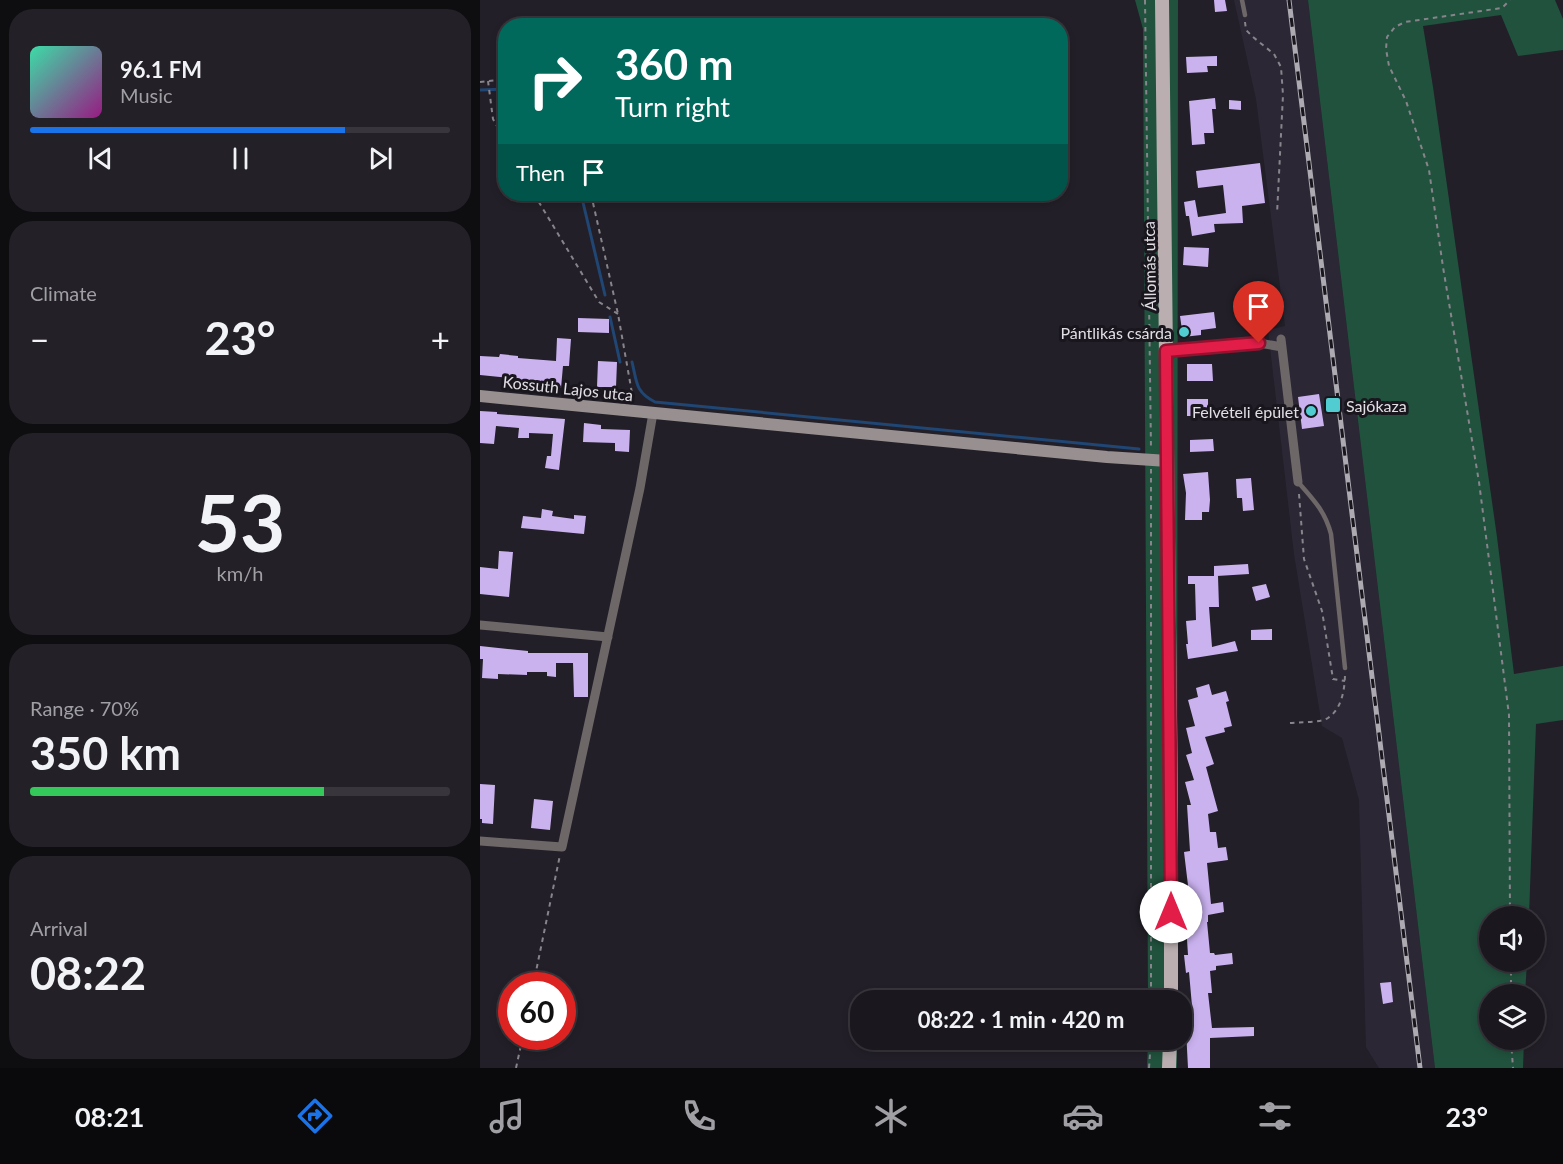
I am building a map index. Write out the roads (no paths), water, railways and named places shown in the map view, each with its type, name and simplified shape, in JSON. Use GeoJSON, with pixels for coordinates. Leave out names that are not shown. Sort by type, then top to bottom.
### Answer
{"type":"FeatureCollection","features":[{"type":"Feature","properties":{"kind":"main road","name":"Állomás utca"},"geometry":{"type":"LineString","coordinates":[[1162,0],[1168,460],[1171,990]]}},
{"type":"Feature","properties":{"kind":"main road"},"geometry":{"type":"LineString","coordinates":[[1169,1068],[1170,1050]]}},
{"type":"Feature","properties":{"kind":"street"},"geometry":{"type":"LineString","coordinates":[[1166,351],[1282,343],[1298,482]]}},
{"type":"Feature","properties":{"kind":"street","name":"Kossuth Lajos utca"},"geometry":{"type":"LineString","coordinates":[[480,396],[1095,456],[1168,460]]}},
{"type":"Feature","properties":{"kind":"street"},"geometry":{"type":"LineString","coordinates":[[480,841],[562,847],[640,488],[653,413]]}},
{"type":"Feature","properties":{"kind":"street"},"geometry":{"type":"LineString","coordinates":[[480,625],[608,637]]}},
{"type":"Feature","properties":{"kind":"lane"},"geometry":{"type":"LineString","coordinates":[[1242,0],[1245,15]]}},
{"type":"Feature","properties":{"kind":"lane"},"geometry":{"type":"LineString","coordinates":[[1298,482],[1328,522],[1345,668]]}},
{"type":"Feature","properties":{"kind":"waterway"},"geometry":{"type":"LineString","coordinates":[[480,90],[498,89]]}},
{"type":"Feature","properties":{"kind":"waterway"},"geometry":{"type":"LineString","coordinates":[[583,201],[605,295]]}},
{"type":"Feature","properties":{"kind":"waterway"},"geometry":{"type":"LineString","coordinates":[[610,317],[620,362]]}},
{"type":"Feature","properties":{"kind":"waterway"},"geometry":{"type":"LineString","coordinates":[[632,362],[640,390],[655,402],[1139,449]]}},
{"type":"Feature","properties":{"kind":"railway"},"geometry":{"type":"LineString","coordinates":[[1289,0],[1420,1068]]}},
{"type":"Feature","properties":{"kind":"place","name":"Pántlikás csárda"},"geometry":{"type":"Point","coordinates":[1184,332]}},
{"type":"Feature","properties":{"kind":"place","name":"Sajókaza"},"geometry":{"type":"Point","coordinates":[1333,405]}},
{"type":"Feature","properties":{"kind":"place","name":"Felvételi épület"},"geometry":{"type":"Point","coordinates":[1311,411]}}]}
